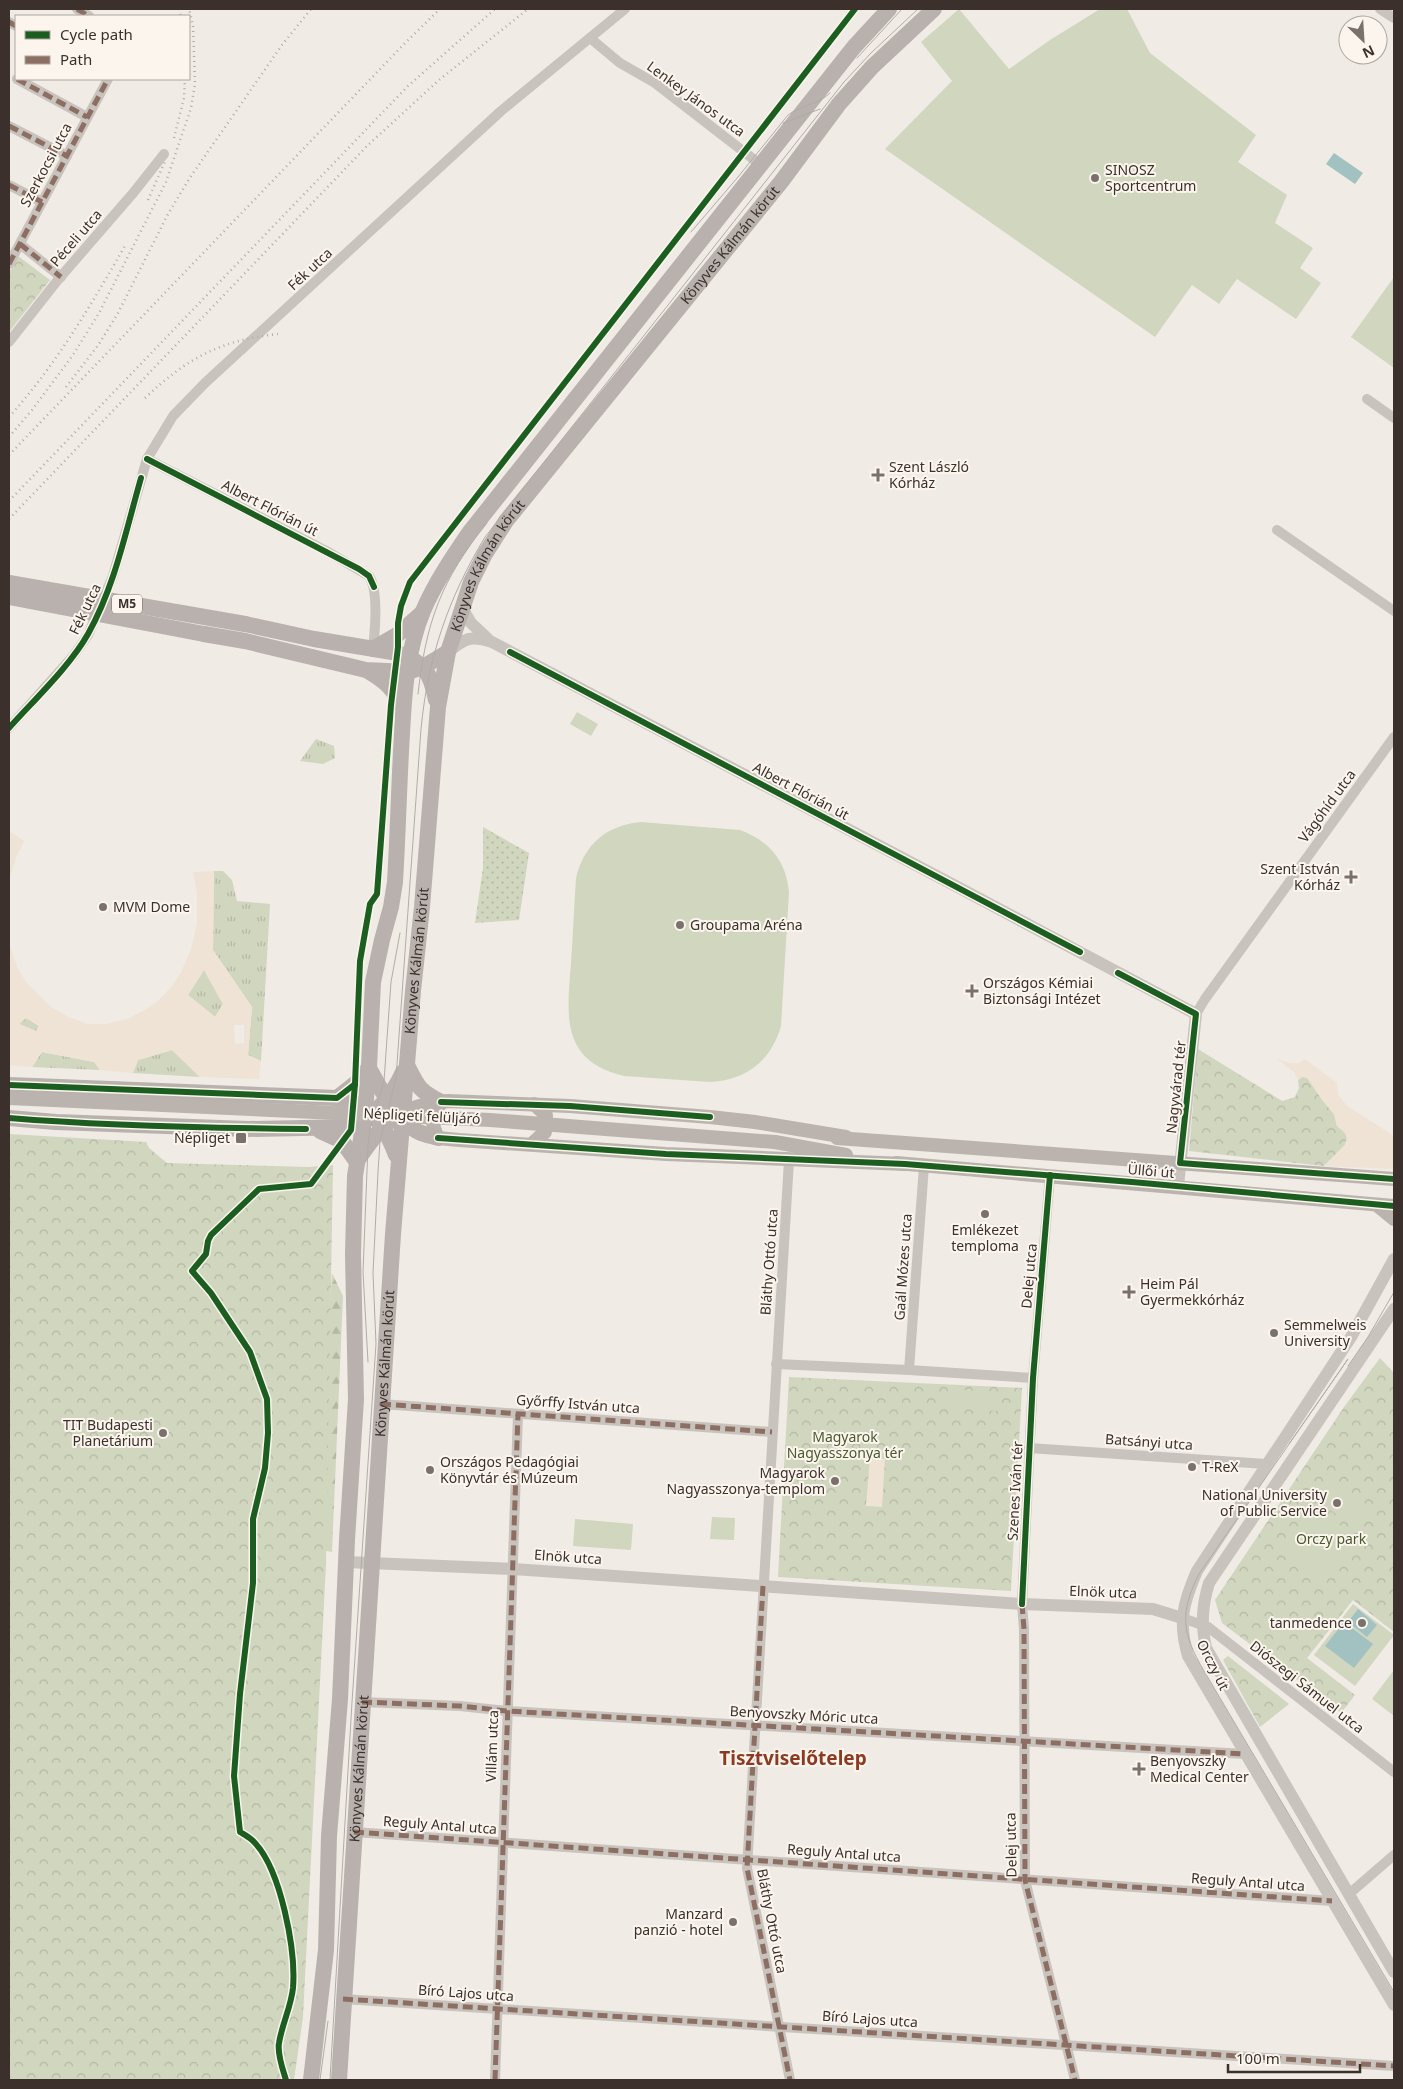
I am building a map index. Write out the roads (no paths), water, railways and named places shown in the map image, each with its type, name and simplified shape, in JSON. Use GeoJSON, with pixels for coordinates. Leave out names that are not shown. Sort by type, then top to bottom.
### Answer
{"type":"FeatureCollection","features":[{"type":"Feature","properties":{"kind":"main road","name":"Könyves Kálmán körút"},"geometry":{"type":"LineString","coordinates":[[311,2080],[326,1950],[329,1836],[340,1699],[356,1399],[353,1254],[357,1162],[367,1114],[373,982],[395,882],[403,707],[422,613],[439,578],[469,533],[854,47],[889,9]]}},
{"type":"Feature","properties":{"kind":"main road","name":"Könyves Kálmán körút"},"geometry":{"type":"LineString","coordinates":[[339,2080],[401,1114],[422,907],[438,707],[448,652],[471,582],[485,554],[506,520],[781,182],[839,104],[872,67],[934,9]]}},
{"type":"Feature","properties":{"kind":"main road","name":"M5"},"geometry":{"type":"LineString","coordinates":[[9,583],[245,624],[314,639],[373,648],[413,665]]}},
{"type":"Feature","properties":{"kind":"main road","name":"M5"},"geometry":{"type":"LineString","coordinates":[[9,597],[245,641],[366,670],[392,688],[403,707]]}},
{"type":"Feature","properties":{"kind":"main road"},"geometry":{"type":"LineString","coordinates":[[373,648],[397,635],[422,613]]}},
{"type":"Feature","properties":{"kind":"main road"},"geometry":{"type":"LineString","coordinates":[[366,670],[413,665],[448,652]]}},
{"type":"Feature","properties":{"kind":"main road"},"geometry":{"type":"LineString","coordinates":[[413,665],[430,675],[438,707]]}},
{"type":"Feature","properties":{"kind":"main road"},"geometry":{"type":"LineString","coordinates":[[9,1118],[56,1122],[248,1129],[351,1128],[387,1099],[397,1085],[406,1063]]}},
{"type":"Feature","properties":{"kind":"main road"},"geometry":{"type":"LineString","coordinates":[[406,1063],[416,1084],[424,1094],[441,1102]]}},
{"type":"Feature","properties":{"kind":"main road"},"geometry":{"type":"LineString","coordinates":[[337,1098],[361,1079],[369,1067]]}},
{"type":"Feature","properties":{"kind":"main road"},"geometry":{"type":"LineString","coordinates":[[369,1067],[387,1099],[418,1132],[438,1138],[666,1154],[905,1164]]}},
{"type":"Feature","properties":{"kind":"main road"},"geometry":{"type":"LineString","coordinates":[[9,1085],[337,1098],[354,1101],[382,1128],[391,1141],[398,1160],[409,1147],[421,1141],[438,1138]]}},
{"type":"Feature","properties":{"kind":"main road"},"geometry":{"type":"LineString","coordinates":[[248,1129],[244,1127],[241,1113],[244,1106],[254,1095]]}},
{"type":"Feature","properties":{"kind":"main road"},"geometry":{"type":"LineString","coordinates":[[284,1129],[291,1126],[295,1118],[295,1110],[287,1095]]}},
{"type":"Feature","properties":{"kind":"main road","name":"Népligeti felüljáró"},"geometry":{"type":"LineString","coordinates":[[9,1098],[490,1120],[775,1142]]}},
{"type":"Feature","properties":{"kind":"main road"},"geometry":{"type":"LineString","coordinates":[[438,1138],[432,1125],[434,1113],[441,1102]]}},
{"type":"Feature","properties":{"kind":"main road"},"geometry":{"type":"LineString","coordinates":[[316,1129],[342,1141],[357,1162],[382,1128],[401,1114],[414,1107],[441,1102],[534,1104],[719,1118],[846,1137]]}},
{"type":"Feature","properties":{"kind":"main road"},"geometry":{"type":"LineString","coordinates":[[532,1144],[545,1132],[546,1115],[534,1104]]}},
{"type":"Feature","properties":{"kind":"main road","name":"Üllői út"},"geometry":{"type":"LineString","coordinates":[[775,1142],[846,1137],[1394,1179]]}},
{"type":"Feature","properties":{"kind":"main road","name":"Üllői út"},"geometry":{"type":"LineString","coordinates":[[775,1142],[924,1166],[1050,1175],[1394,1206]]}},
{"type":"Feature","properties":{"kind":"main road"},"geometry":{"type":"LineString","coordinates":[[1377,1204],[1394,1219]]}},
{"type":"Feature","properties":{"kind":"street"},"geometry":{"type":"LineString","coordinates":[[77,9],[88,15]]}},
{"type":"Feature","properties":{"kind":"street","name":"Fék utca"},"geometry":{"type":"LineString","coordinates":[[9,728],[74,654],[88,634],[111,584],[148,459],[173,416],[205,383],[501,111],[626,9]]}},
{"type":"Feature","properties":{"kind":"street"},"geometry":{"type":"LineString","coordinates":[[1380,9],[1394,18]]}},
{"type":"Feature","properties":{"kind":"street","name":"Lenkey János utca"},"geometry":{"type":"LineString","coordinates":[[590,38],[620,63],[648,78],[762,165]]}},
{"type":"Feature","properties":{"kind":"street"},"geometry":{"type":"LineString","coordinates":[[19,80],[87,117]]}},
{"type":"Feature","properties":{"kind":"street","name":"Szerkocsi utca"},"geometry":{"type":"LineString","coordinates":[[9,264],[15,247],[42,202],[107,80]]}},
{"type":"Feature","properties":{"kind":"street"},"geometry":{"type":"LineString","coordinates":[[9,126],[67,156]]}},
{"type":"Feature","properties":{"kind":"street","name":"Péceli utca"},"geometry":{"type":"LineString","coordinates":[[9,342],[164,154]]}},
{"type":"Feature","properties":{"kind":"street"},"geometry":{"type":"LineString","coordinates":[[9,185],[42,202]]}},
{"type":"Feature","properties":{"kind":"street"},"geometry":{"type":"LineString","coordinates":[[15,247],[61,277]]}},
{"type":"Feature","properties":{"kind":"street"},"geometry":{"type":"LineString","coordinates":[[1367,399],[1394,418]]}},
{"type":"Feature","properties":{"kind":"street","name":"Albert Flórián út"},"geometry":{"type":"LineString","coordinates":[[148,459],[359,569],[369,576],[374,587],[375,636],[373,648]]}},
{"type":"Feature","properties":{"kind":"street"},"geometry":{"type":"LineString","coordinates":[[1277,530],[1394,611]]}},
{"type":"Feature","properties":{"kind":"street","name":"Albert Flórián út"},"geometry":{"type":"LineString","coordinates":[[462,608],[471,623],[492,642]]}},
{"type":"Feature","properties":{"kind":"street","name":"Albert Flórián út"},"geometry":{"type":"LineString","coordinates":[[448,652],[465,639],[477,637],[492,642],[1196,1014]]}},
{"type":"Feature","properties":{"kind":"street","name":"Vágóhíd utca"},"geometry":{"type":"LineString","coordinates":[[1196,1014],[1205,998],[1394,737]]}},
{"type":"Feature","properties":{"kind":"street","name":"Nagyvárad tér"},"geometry":{"type":"LineString","coordinates":[[1178,1186],[1196,1014]]}},
{"type":"Feature","properties":{"kind":"street","name":"Bláthy Ottó utca"},"geometry":{"type":"LineString","coordinates":[[776,1364],[789,1160]]}},
{"type":"Feature","properties":{"kind":"street","name":"Gaál Mózes utca"},"geometry":{"type":"LineString","coordinates":[[909,1370],[924,1166]]}},
{"type":"Feature","properties":{"kind":"street","name":"Delej utca"},"geometry":{"type":"LineString","coordinates":[[1033,1378],[1050,1175]]}},
{"type":"Feature","properties":{"kind":"street","name":"Orczy út"},"geometry":{"type":"LineString","coordinates":[[1394,1258],[1351,1337],[1197,1571],[1187,1594],[1182,1618],[1183,1636],[1188,1656],[1394,2005]]}},
{"type":"Feature","properties":{"kind":"street","name":"Orczy út"},"geometry":{"type":"LineString","coordinates":[[1394,1309],[1209,1583],[1204,1596],[1202,1624],[1206,1648],[1394,1972]]}},
{"type":"Feature","properties":{"kind":"street"},"geometry":{"type":"LineString","coordinates":[[1022,1604],[762,1586],[776,1364],[1033,1378]]}},
{"type":"Feature","properties":{"kind":"street","name":"Szenes Iván tér"},"geometry":{"type":"LineString","coordinates":[[1022,1604],[1033,1378]]}},
{"type":"Feature","properties":{"kind":"street","name":"Győrffy István utca"},"geometry":{"type":"LineString","coordinates":[[381,1404],[772,1432]]}},
{"type":"Feature","properties":{"kind":"street","name":"Villám utca"},"geometry":{"type":"LineString","coordinates":[[495,2080],[518,1414]]}},
{"type":"Feature","properties":{"kind":"street","name":"Batsányi utca"},"geometry":{"type":"LineString","coordinates":[[1030,1448],[1266,1464]]}},
{"type":"Feature","properties":{"kind":"street","name":"Elnök utca"},"geometry":{"type":"LineString","coordinates":[[346,1562],[513,1569],[762,1586]]}},
{"type":"Feature","properties":{"kind":"street","name":"Bláthy Ottó utca"},"geometry":{"type":"LineString","coordinates":[[762,1586],[747,1868],[790,2080]]}},
{"type":"Feature","properties":{"kind":"street","name":"Elnök utca"},"geometry":{"type":"LineString","coordinates":[[1022,1604],[1153,1609],[1182,1618]]}},
{"type":"Feature","properties":{"kind":"street","name":"Delej utca"},"geometry":{"type":"LineString","coordinates":[[1022,1604],[1024,1629],[1025,1880],[1075,2080]]}},
{"type":"Feature","properties":{"kind":"street"},"geometry":{"type":"LineString","coordinates":[[1182,1618],[1202,1624]]}},
{"type":"Feature","properties":{"kind":"street","name":"Diószegi Sámuel utca"},"geometry":{"type":"LineString","coordinates":[[1202,1624],[1394,1772]]}},
{"type":"Feature","properties":{"kind":"street","name":"Benyovszky Móric utca"},"geometry":{"type":"LineString","coordinates":[[362,1702],[460,1706],[507,1711],[1245,1754]]}},
{"type":"Feature","properties":{"kind":"street","name":"Reguly Antal utca"},"geometry":{"type":"LineString","coordinates":[[354,1832],[1332,1901]]}},
{"type":"Feature","properties":{"kind":"street"},"geometry":{"type":"LineString","coordinates":[[1332,1901],[1349,1894],[1394,1855]]}},
{"type":"Feature","properties":{"kind":"street","name":"Bíró Lajos utca"},"geometry":{"type":"LineString","coordinates":[[344,1999],[1394,2066]]}},
{"type":"Feature","properties":{"kind":"water"},"geometry":{"type":"Polygon","coordinates":[[[1334,153],[1363,173],[1355,184],[1326,164],[1334,153]]]}},
{"type":"Feature","properties":{"kind":"water","name":"tanmedence"},"geometry":{"type":"Polygon","coordinates":[[[1358,1609],[1377,1625],[1367,1637],[1348,1622],[1358,1609]]]}},
{"type":"Feature","properties":{"kind":"water"},"geometry":{"type":"Polygon","coordinates":[[[1344,1622],[1373,1644],[1354,1668],[1325,1646],[1344,1622]]]}},
{"type":"Feature","properties":{"kind":"tram line"},"geometry":{"type":"LineString","coordinates":[[857,58],[902,9]]}},
{"type":"Feature","properties":{"kind":"tram line"},"geometry":{"type":"LineString","coordinates":[[330,2080],[352,1702],[376,1344],[373,1273],[380,1141],[396,1078],[421,729],[424,703],[435,653],[450,606],[485,537],[844,82],[871,53],[918,9]]}},
{"type":"Feature","properties":{"kind":"tram line"},"geometry":{"type":"LineString","coordinates":[[691,232],[788,115],[820,100],[830,93]]}},
{"type":"Feature","properties":{"kind":"tram line"},"geometry":{"type":"LineString","coordinates":[[783,123],[820,109]]}},
{"type":"Feature","properties":{"kind":"tram line"},"geometry":{"type":"LineString","coordinates":[[418,694],[426,645],[438,603],[458,564],[487,523]]}},
{"type":"Feature","properties":{"kind":"tram line"},"geometry":{"type":"LineString","coordinates":[[368,1362],[363,1272],[368,1145],[370,1129],[384,1081],[391,982],[400,933]]}},
{"type":"Feature","properties":{"kind":"tram line"},"geometry":{"type":"LineString","coordinates":[[1348,1366],[1368,1337],[1394,1292]]}},
{"type":"Feature","properties":{"kind":"tram line"},"geometry":{"type":"LineString","coordinates":[[1289,1444],[1348,1359],[1199,1574],[1188,1601],[1186,1612],[1187,1634],[1204,1671],[1394,1992]]}},
{"type":"Feature","properties":{"kind":"tram line"},"geometry":{"type":"LineString","coordinates":[[320,2080],[328,2021]]}},
{"type":"Feature","properties":{"kind":"railway"},"geometry":{"type":"LineString","coordinates":[[179,9],[181,15]]}},
{"type":"Feature","properties":{"kind":"railway"},"geometry":{"type":"LineString","coordinates":[[9,437],[32,410],[73,355],[99,313],[166,182],[191,108],[195,84],[193,25],[189,9]]}},
{"type":"Feature","properties":{"kind":"railway"},"geometry":{"type":"LineString","coordinates":[[66,387],[99,344],[118,313],[168,214],[191,176],[282,45],[311,9]]}},
{"type":"Feature","properties":{"kind":"railway"},"geometry":{"type":"LineString","coordinates":[[9,455],[406,42],[440,9]]}},
{"type":"Feature","properties":{"kind":"railway"},"geometry":{"type":"LineString","coordinates":[[9,501],[408,86],[495,9]]}},
{"type":"Feature","properties":{"kind":"railway"},"geometry":{"type":"LineString","coordinates":[[9,519],[367,146],[439,80],[528,9]]}},
{"type":"Feature","properties":{"kind":"railway"},"geometry":{"type":"LineString","coordinates":[[174,138],[184,98],[185,80]]}},
{"type":"Feature","properties":{"kind":"railway"},"geometry":{"type":"LineString","coordinates":[[148,200],[166,159]]}},
{"type":"Feature","properties":{"kind":"railway"},"geometry":{"type":"LineString","coordinates":[[9,417],[42,377],[57,355],[86,312],[126,244]]}},
{"type":"Feature","properties":{"kind":"railway"},"geometry":{"type":"LineString","coordinates":[[145,398],[175,372],[205,354],[239,341],[278,334]]}},
{"type":"Feature","properties":{"kind":"place","name":"SINOSZ Sportcentrum"},"geometry":{"type":"Point","coordinates":[1095,178]}},
{"type":"Feature","properties":{"kind":"place","name":"Szent László Kórház"},"geometry":{"type":"Point","coordinates":[878,475]}},
{"type":"Feature","properties":{"kind":"place","name":"Szent István Kórház"},"geometry":{"type":"Point","coordinates":[1351,877]}},
{"type":"Feature","properties":{"kind":"place","name":"MVM Dome"},"geometry":{"type":"Point","coordinates":[103,907]}},
{"type":"Feature","properties":{"kind":"place","name":"Groupama Aréna"},"geometry":{"type":"Point","coordinates":[680,925]}},
{"type":"Feature","properties":{"kind":"place","name":"Országos Kémiai Biztonsági Intézet"},"geometry":{"type":"Point","coordinates":[972,991]}},
{"type":"Feature","properties":{"kind":"place","name":"Népliget"},"geometry":{"type":"Point","coordinates":[241,1138]}},
{"type":"Feature","properties":{"kind":"place","name":"Emlékezet temploma"},"geometry":{"type":"Point","coordinates":[985,1214]}},
{"type":"Feature","properties":{"kind":"place","name":"Heim Pál Gyermekkórház"},"geometry":{"type":"Point","coordinates":[1129,1292]}},
{"type":"Feature","properties":{"kind":"place","name":"Semmelweis University"},"geometry":{"type":"Point","coordinates":[1274,1333]}},
{"type":"Feature","properties":{"kind":"place","name":"TIT Budapesti Planetárium"},"geometry":{"type":"Point","coordinates":[163,1433]}},
{"type":"Feature","properties":{"kind":"place","name":"T-ReX"},"geometry":{"type":"Point","coordinates":[1192,1467]}},
{"type":"Feature","properties":{"kind":"place","name":"Országos Pedagógiai Könyvtár és Múzeum"},"geometry":{"type":"Point","coordinates":[430,1470]}},
{"type":"Feature","properties":{"kind":"place","name":"Magyarok Nagyasszonya-templom"},"geometry":{"type":"Point","coordinates":[835,1481]}},
{"type":"Feature","properties":{"kind":"place","name":"National University of Public Service"},"geometry":{"type":"Point","coordinates":[1337,1503]}},
{"type":"Feature","properties":{"kind":"place","name":"tanmedence"},"geometry":{"type":"Point","coordinates":[1362,1623]}},
{"type":"Feature","properties":{"kind":"place","name":"Benyovszky Medical Center"},"geometry":{"type":"Point","coordinates":[1139,1769]}},
{"type":"Feature","properties":{"kind":"place","name":"Manzard panzió - hotel"},"geometry":{"type":"Point","coordinates":[733,1922]}},
{"type":"Feature","properties":{"kind":"district","name":"Tisztviselőtelep"},"geometry":{"type":"Point","coordinates":[793,1758]}},
{"type":"Feature","properties":{"kind":"park label","name":"Magyarok Nagyasszonya tér"},"geometry":{"type":"Point","coordinates":[845,1445]}},
{"type":"Feature","properties":{"kind":"park label","name":"Orczy park"},"geometry":{"type":"Point","coordinates":[1331,1539]}}]}
